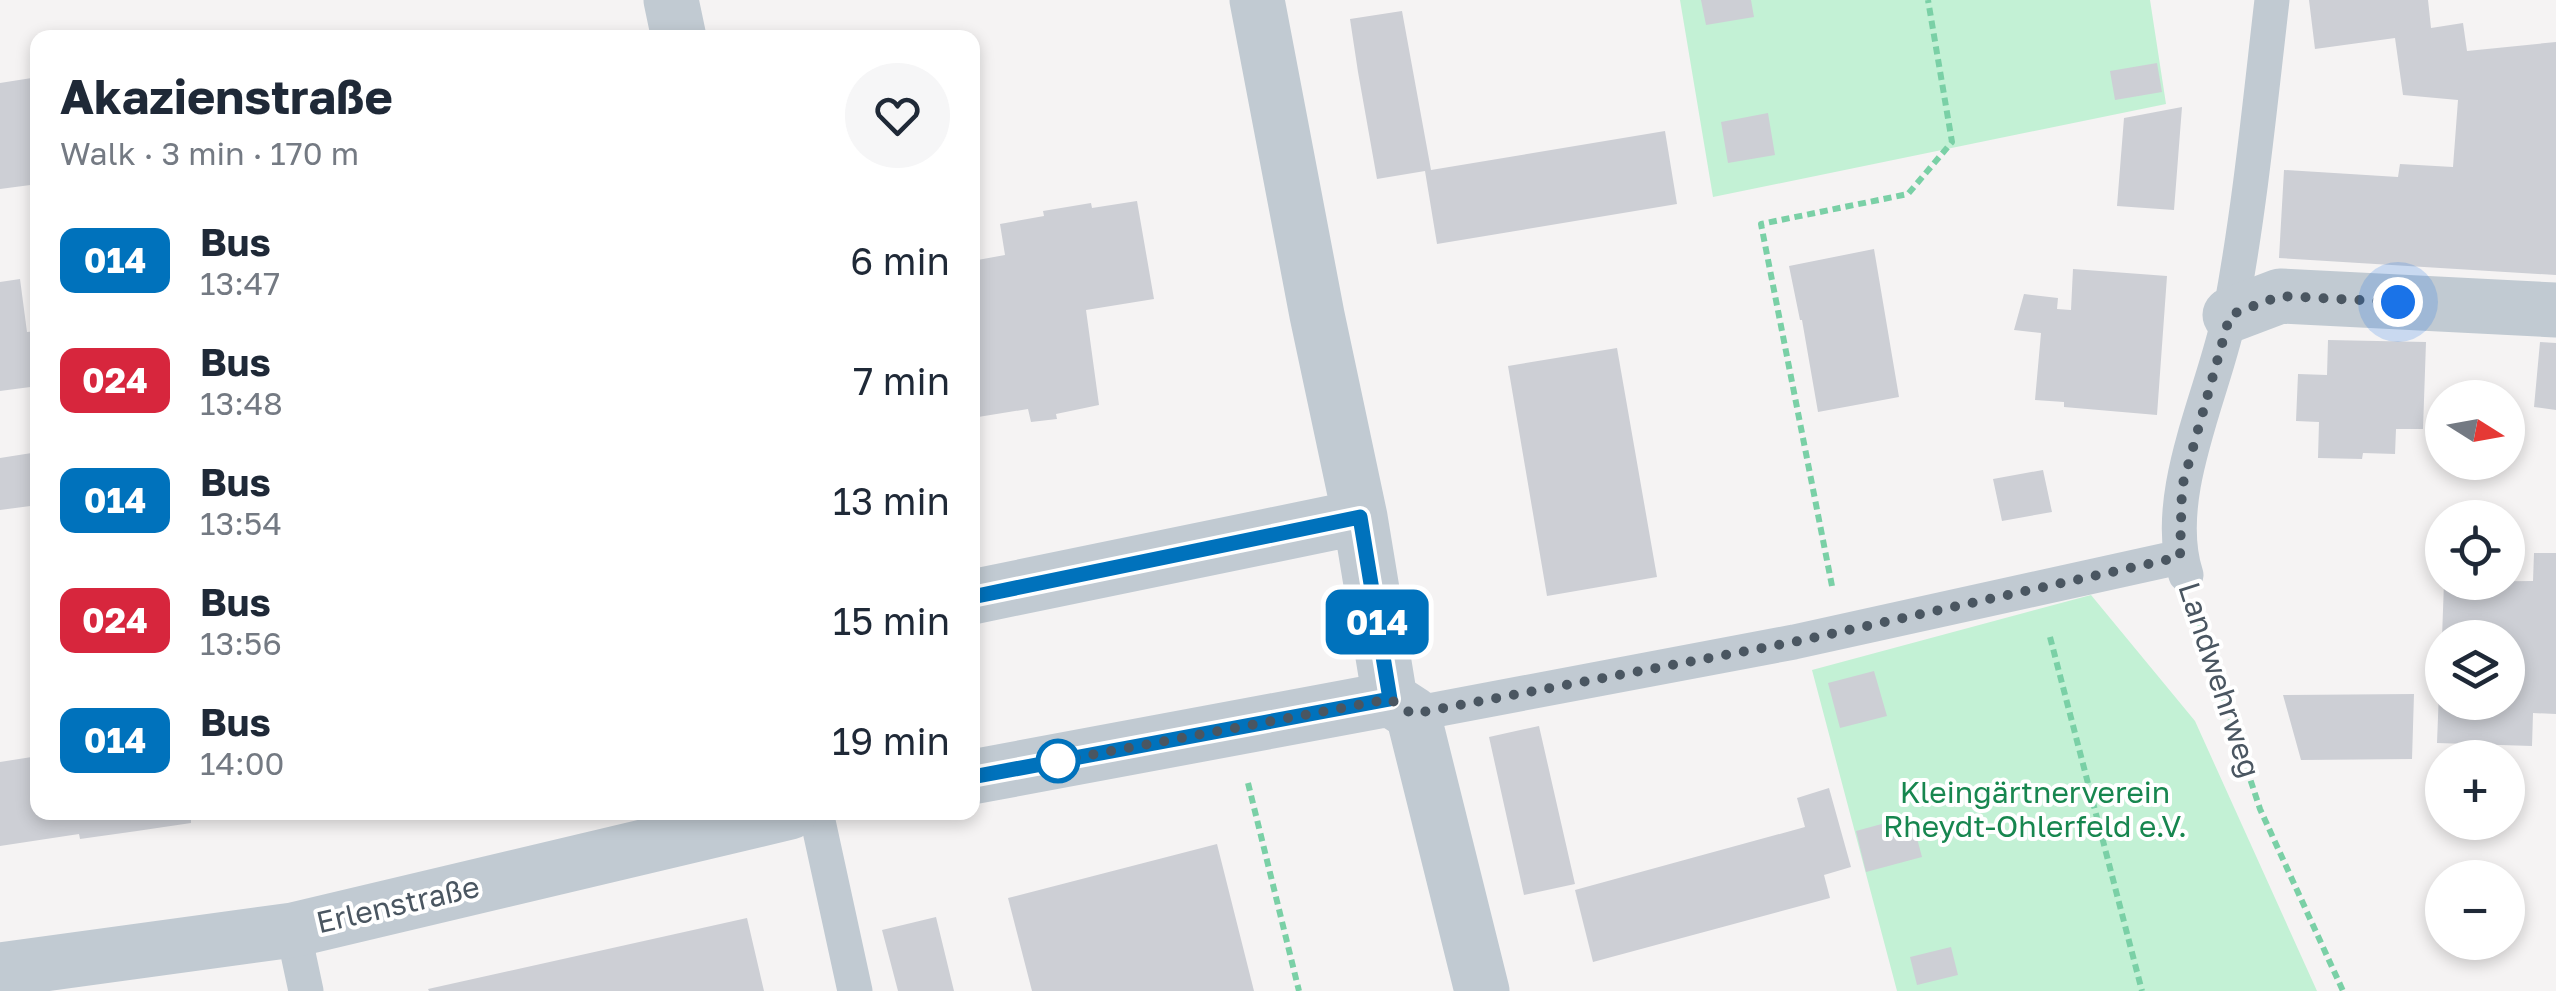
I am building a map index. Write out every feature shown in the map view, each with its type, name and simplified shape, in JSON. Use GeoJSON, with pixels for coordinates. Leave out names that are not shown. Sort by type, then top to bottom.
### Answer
{"type":"FeatureCollection","features":[{"type":"Feature","properties":{"kind":"street"},"geometry":{"type":"LineString","coordinates":[[671,0],[677,30]]}},
{"type":"Feature","properties":{"kind":"street"},"geometry":{"type":"LineString","coordinates":[[1257,0],[1317,315],[1401,706],[1482,991]]}},
{"type":"Feature","properties":{"kind":"street"},"geometry":{"type":"LineString","coordinates":[[2230,315],[2280,296],[2556,310]]}},
{"type":"Feature","properties":{"kind":"street"},"geometry":{"type":"LineString","coordinates":[[980,596],[1360,517]]}},
{"type":"Feature","properties":{"kind":"street"},"geometry":{"type":"LineString","coordinates":[[980,776],[1234,728],[1401,706]]}},
{"type":"Feature","properties":{"kind":"street","name":"Erlenstraße"},"geometry":{"type":"LineString","coordinates":[[0,970],[292,930],[756,820]]}},
{"type":"Feature","properties":{"kind":"lane","name":"Landwehrweg"},"geometry":{"type":"LineString","coordinates":[[2183,566],[2182,487],[2230,315],[2246,220],[2272,0]]}},
{"type":"Feature","properties":{"kind":"lane"},"geometry":{"type":"LineString","coordinates":[[1401,706],[1841,631],[2037,588],[2183,566]]}},
{"type":"Feature","properties":{"kind":"lane"},"geometry":{"type":"LineString","coordinates":[[818,820],[854,991]]}},
{"type":"Feature","properties":{"kind":"lane"},"geometry":{"type":"LineString","coordinates":[[292,930],[306,991]]}},
{"type":"Feature","properties":{"kind":"path"},"geometry":{"type":"LineString","coordinates":[[1841,631],[1761,224],[1908,194],[1952,142],[1928,0]]}},
{"type":"Feature","properties":{"kind":"path","name":"Landwehrweg"},"geometry":{"type":"LineString","coordinates":[[2183,566],[2260,809],[2343,991]]}},
{"type":"Feature","properties":{"kind":"path"},"geometry":{"type":"LineString","coordinates":[[2037,588],[2142,991]]}},
{"type":"Feature","properties":{"kind":"path"},"geometry":{"type":"LineString","coordinates":[[1234,728],[1299,991]]}},
{"type":"Feature","properties":{"kind":"green space"},"geometry":{"type":"Polygon","coordinates":[[[1680,0],[2150,0],[2166,104],[1713,197],[1680,0]]]}},
{"type":"Feature","properties":{"kind":"green space","name":"Kleingärtnerverein Rheydt-Ohlerfeld e.V."},"geometry":{"type":"Polygon","coordinates":[[[2091,595],[2195,721],[2317,991],[1897,991],[1812,670],[2091,595]]]}},
{"type":"Feature","properties":{"kind":"building"},"geometry":{"type":"Polygon","coordinates":[[[1701,0],[1751,0],[1754,17],[1706,25],[1701,0]]]}},
{"type":"Feature","properties":{"kind":"building"},"geometry":{"type":"Polygon","coordinates":[[[2309,0],[2428,0],[2431,28],[2463,23],[2467,51],[2556,42],[2556,275],[2279,258],[2284,170],[2398,177],[2400,164],[2453,167],[2458,100],[2403,95],[2395,38],[2315,49],[2309,0]]]}},
{"type":"Feature","properties":{"kind":"building"},"geometry":{"type":"Polygon","coordinates":[[[1402,11],[1431,170],[1665,131],[1677,204],[1437,244],[1425,171],[1377,179],[1350,19],[1402,11]]]}},
{"type":"Feature","properties":{"kind":"building"},"geometry":{"type":"Polygon","coordinates":[[[2157,63],[2162,92],[2115,100],[2110,71],[2157,63]]]}},
{"type":"Feature","properties":{"kind":"building"},"geometry":{"type":"Polygon","coordinates":[[[30,78],[30,185],[0,189],[0,83],[30,78]]]}},
{"type":"Feature","properties":{"kind":"building"},"geometry":{"type":"Polygon","coordinates":[[[2182,107],[2174,210],[2117,206],[2124,118],[2182,107]]]}},
{"type":"Feature","properties":{"kind":"building"},"geometry":{"type":"Polygon","coordinates":[[[1768,113],[1775,155],[1728,163],[1721,122],[1768,113]]]}},
{"type":"Feature","properties":{"kind":"building"},"geometry":{"type":"Polygon","coordinates":[[[1137,201],[1154,299],[1086,310],[1099,405],[1056,414],[1057,419],[1031,422],[1028,409],[980,417],[980,260],[1005,255],[1000,224],[1044,216],[1043,211],[1091,203],[1092,208],[1137,201]]]}},
{"type":"Feature","properties":{"kind":"building"},"geometry":{"type":"Polygon","coordinates":[[[1874,249],[1899,397],[1818,412],[1789,266],[1874,249]]]}},
{"type":"Feature","properties":{"kind":"building"},"geometry":{"type":"Polygon","coordinates":[[[2073,269],[2167,276],[2157,415],[2064,407],[2064,402],[2035,400],[2041,333],[2014,330],[2024,294],[2058,298],[2057,309],[2071,310],[2073,269]]]}},
{"type":"Feature","properties":{"kind":"building"},"geometry":{"type":"Polygon","coordinates":[[[20,279],[30,332],[30,387],[0,391],[0,282],[20,279]]]}},
{"type":"Feature","properties":{"kind":"building"},"geometry":{"type":"Polygon","coordinates":[[[2328,340],[2426,342],[2423,429],[2396,429],[2395,454],[2363,453],[2362,459],[2318,458],[2319,422],[2296,421],[2298,374],[2327,375],[2328,340]]]}},
{"type":"Feature","properties":{"kind":"building"},"geometry":{"type":"Polygon","coordinates":[[[2540,342],[2556,343],[2556,410],[2534,407],[2540,342]]]}},
{"type":"Feature","properties":{"kind":"building"},"geometry":{"type":"Polygon","coordinates":[[[1617,348],[1657,577],[1547,596],[1508,366],[1617,348]]]}},
{"type":"Feature","properties":{"kind":"building"},"geometry":{"type":"Polygon","coordinates":[[[30,453],[30,506],[0,510],[0,458],[30,453]]]}},
{"type":"Feature","properties":{"kind":"building"},"geometry":{"type":"Polygon","coordinates":[[[2043,470],[2052,512],[2002,521],[1993,479],[2043,470]]]}},
{"type":"Feature","properties":{"kind":"building"},"geometry":{"type":"Polygon","coordinates":[[[2534,553],[2556,553],[2556,714],[2533,713],[2532,746],[2525,746],[2525,740],[2437,740],[2438,720],[2525,720],[2525,620],[2443,620],[2443,600],[2525,600],[2525,581],[2533,581],[2534,553]]]}},
{"type":"Feature","properties":{"kind":"building"},"geometry":{"type":"Polygon","coordinates":[[[1874,671],[1887,716],[1840,728],[1828,683],[1874,671]]]}},
{"type":"Feature","properties":{"kind":"building"},"geometry":{"type":"Polygon","coordinates":[[[2414,694],[2412,759],[2301,760],[2283,695],[2414,694]]]}},
{"type":"Feature","properties":{"kind":"building"},"geometry":{"type":"Polygon","coordinates":[[[1539,726],[1575,884],[1524,895],[1489,737],[1539,726]]]}},
{"type":"Feature","properties":{"kind":"building"},"geometry":{"type":"Polygon","coordinates":[[[30,757],[30,820],[191,823],[0,846],[0,762],[30,757]]]}},
{"type":"Feature","properties":{"kind":"building"},"geometry":{"type":"Polygon","coordinates":[[[1829,788],[1851,867],[1824,875],[1830,898],[1593,962],[1575,890],[1805,827],[1797,798],[1829,788]]]}},
{"type":"Feature","properties":{"kind":"building"},"geometry":{"type":"Polygon","coordinates":[[[1911,816],[1922,857],[1866,872],[1856,831],[1911,816]]]}},
{"type":"Feature","properties":{"kind":"building"},"geometry":{"type":"Polygon","coordinates":[[[1217,844],[1254,991],[1032,991],[1008,898],[1217,844]]]}},
{"type":"Feature","properties":{"kind":"building"},"geometry":{"type":"Polygon","coordinates":[[[936,917],[954,991],[898,991],[882,930],[936,917]]]}},
{"type":"Feature","properties":{"kind":"building"},"geometry":{"type":"Polygon","coordinates":[[[747,918],[764,991],[428,989],[747,918]]]}},
{"type":"Feature","properties":{"kind":"building"},"geometry":{"type":"Polygon","coordinates":[[[1951,947],[1958,975],[1917,985],[1910,957],[1951,947]]]}},
{"type":"Feature","properties":{"kind":"bus line","name":"014"},"geometry":{"type":"LineString","coordinates":[[980,595],[1360,517],[1390,699],[980,776]]}},
{"type":"Feature","properties":{"kind":"route"},"geometry":{"type":"LineString","coordinates":[[1058,761],[1390,699],[1412,714],[1794,642],[2180,557],[2182,487],[2230,315],[2280,296],[2398,302]]}}]}
